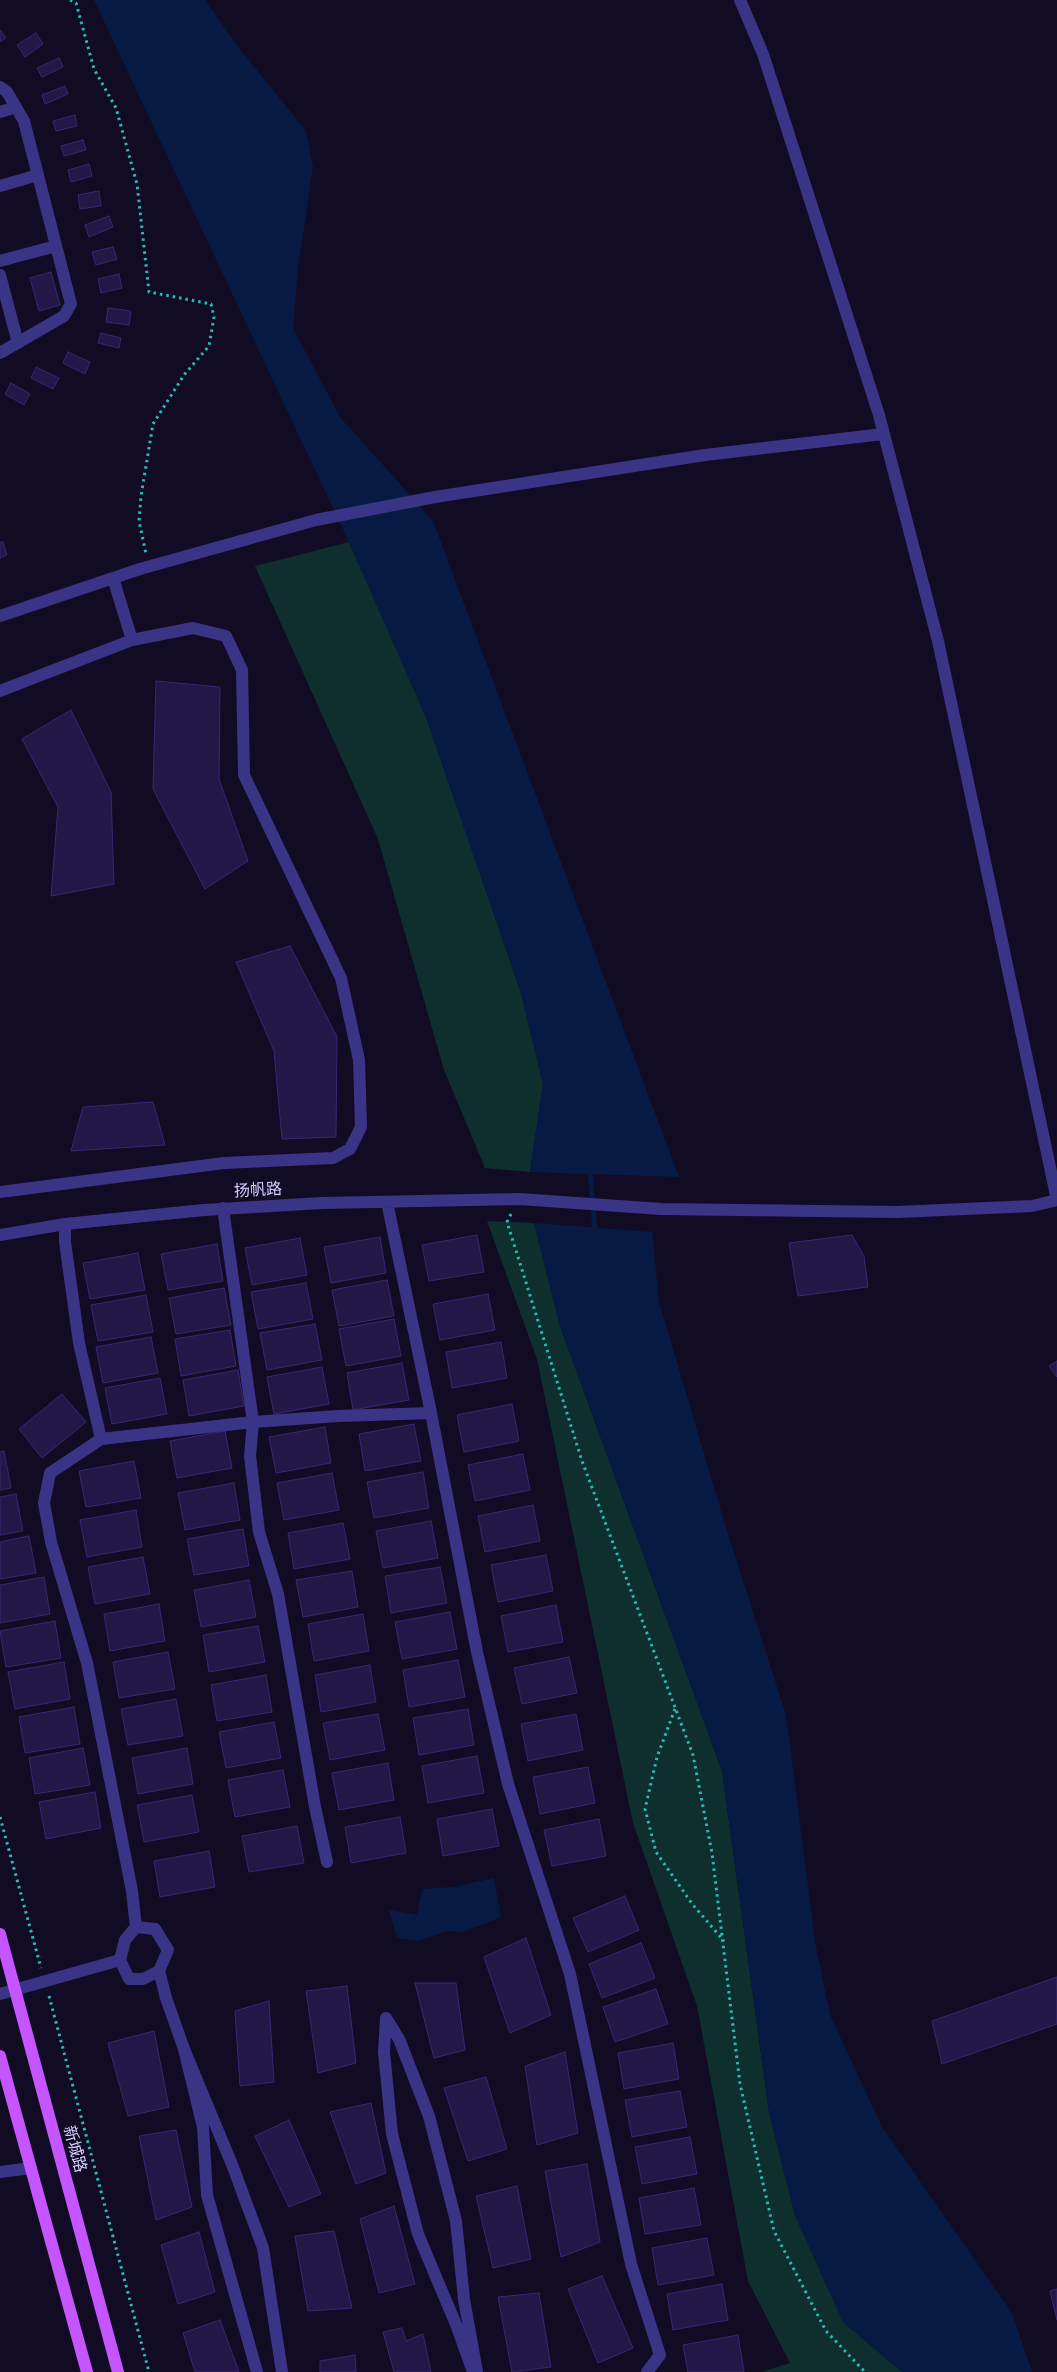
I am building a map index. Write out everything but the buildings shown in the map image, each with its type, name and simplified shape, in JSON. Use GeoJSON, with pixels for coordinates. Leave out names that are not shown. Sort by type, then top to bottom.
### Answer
{"type":"FeatureCollection","features":[{"type":"Feature","properties":{"kind":"main road","name":"新城路"},"geometry":{"type":"LineString","coordinates":[[0,1934],[118,2372]]}},
{"type":"Feature","properties":{"kind":"main road"},"geometry":{"type":"LineString","coordinates":[[0,2056],[87,2372]]}},
{"type":"Feature","properties":{"kind":"street"},"geometry":{"type":"LineString","coordinates":[[740,0],[763,54],[883,434],[938,641],[1057,1200]]}},
{"type":"Feature","properties":{"kind":"street"},"geometry":{"type":"LineString","coordinates":[[0,87],[7,92],[24,121],[71,304],[64,316],[0,352]]}},
{"type":"Feature","properties":{"kind":"street"},"geometry":{"type":"LineString","coordinates":[[0,112],[16,107]]}},
{"type":"Feature","properties":{"kind":"street"},"geometry":{"type":"LineString","coordinates":[[0,186],[38,175]]}},
{"type":"Feature","properties":{"kind":"street"},"geometry":{"type":"LineString","coordinates":[[0,261],[56,246]]}},
{"type":"Feature","properties":{"kind":"street"},"geometry":{"type":"LineString","coordinates":[[0,275],[18,343]]}},
{"type":"Feature","properties":{"kind":"street"},"geometry":{"type":"LineString","coordinates":[[0,616],[148,567],[316,520],[435,497],[705,455],[883,434]]}},
{"type":"Feature","properties":{"kind":"street"},"geometry":{"type":"LineString","coordinates":[[113,578],[132,640]]}},
{"type":"Feature","properties":{"kind":"street"},"geometry":{"type":"LineString","coordinates":[[0,691],[132,640],[193,628],[226,636],[242,670],[244,775],[341,978],[359,1060],[361,1127],[350,1149],[333,1158],[224,1163],[0,1192]]}},
{"type":"Feature","properties":{"kind":"street","name":"扬帆路"},"geometry":{"type":"LineString","coordinates":[[0,1235],[65,1224],[223,1208],[388,1202],[520,1199],[661,1209],[898,1212],[1032,1206],[1057,1200]]}},
{"type":"Feature","properties":{"kind":"street"},"geometry":{"type":"LineString","coordinates":[[388,1202],[432,1413],[477,1652],[508,1784],[570,1974],[631,2264],[660,2355],[648,2372]]}},
{"type":"Feature","properties":{"kind":"street"},"geometry":{"type":"LineString","coordinates":[[223,1208],[254,1422],[250,1456],[259,1532],[278,1594],[314,1807],[327,1862]]}},
{"type":"Feature","properties":{"kind":"street"},"geometry":{"type":"LineString","coordinates":[[65,1224],[64,1242],[79,1343],[101,1439]]}},
{"type":"Feature","properties":{"kind":"street"},"geometry":{"type":"LineString","coordinates":[[159,1971],[143,1978],[129,1979],[120,1960],[125,1940],[136,1927],[130,1882],[88,1663],[51,1542],[44,1503],[50,1473],[101,1439],[254,1422],[338,1416],[432,1413]]}},
{"type":"Feature","properties":{"kind":"street"},"geometry":{"type":"LineString","coordinates":[[136,1927],[155,1929],[168,1950],[159,1971],[166,1998],[184,2050],[233,2167],[263,2248],[282,2372]]}},
{"type":"Feature","properties":{"kind":"street"},"geometry":{"type":"LineString","coordinates":[[0,1994],[120,1960]]}},
{"type":"Feature","properties":{"kind":"street"},"geometry":{"type":"LineString","coordinates":[[473,2372],[457,2326],[418,2234],[392,2134],[384,2052],[386,2018],[399,2039],[429,2116],[456,2221],[464,2299],[477,2372]]}},
{"type":"Feature","properties":{"kind":"street"},"geometry":{"type":"LineString","coordinates":[[184,2050],[203,2127],[207,2195],[257,2372]]}},
{"type":"Feature","properties":{"kind":"street"},"geometry":{"type":"LineString","coordinates":[[0,2172],[31,2168]]}},
{"type":"Feature","properties":{"kind":"path"},"geometry":{"type":"LineString","coordinates":[[70,0],[76,3],[94,69],[116,108],[132,164],[137,184],[149,292],[211,304],[214,317],[209,346],[184,375],[153,424],[141,496],[139,521],[148,567]]}},
{"type":"Feature","properties":{"kind":"path"},"geometry":{"type":"LineString","coordinates":[[520,1199],[507,1222],[582,1461],[693,1754],[712,1853],[740,2084],[774,2231],[826,2331],[865,2372]]}},
{"type":"Feature","properties":{"kind":"path"},"geometry":{"type":"LineString","coordinates":[[675,1708],[657,1757],[646,1809],[656,1852],[693,1905],[724,1942]]}},
{"type":"Feature","properties":{"kind":"path"},"geometry":{"type":"LineString","coordinates":[[0,1817],[148,2372]]}},
{"type":"Feature","properties":{"kind":"green space"},"geometry":{"type":"Polygon","coordinates":[[[349,542],[426,717],[521,993],[543,1084],[530,1172],[485,1168],[444,1070],[378,839],[255,566],[349,542]]]}},
{"type":"Feature","properties":{"kind":"green space"},"geometry":{"type":"Polygon","coordinates":[[[487,1221],[534,1223],[560,1326],[722,1771],[769,2112],[795,2215],[843,2322],[902,2372],[762,2372],[790,2363],[748,2281],[697,2006],[633,1823],[537,1359],[487,1221]]]}},
{"type":"Feature","properties":{"kind":"water"},"geometry":{"type":"Polygon","coordinates":[[[94,0],[205,0],[239,48],[306,131],[313,167],[298,268],[293,328],[340,417],[433,521],[679,1177],[530,1172],[543,1083],[521,993],[426,717],[349,542],[94,0]]]}},
{"type":"Feature","properties":{"kind":"water"},"geometry":{"type":"Polygon","coordinates":[[[534,1223],[652,1232],[659,1302],[727,1531],[786,1715],[815,1941],[830,2015],[882,2127],[1012,2313],[1032,2372],[902,2372],[843,2322],[795,2215],[769,2112],[722,1771],[560,1326],[534,1223]]]}},
{"type":"Feature","properties":{"kind":"water"},"geometry":{"type":"Polygon","coordinates":[[[494,1878],[501,1917],[463,1932],[447,1931],[419,1941],[397,1938],[389,1910],[417,1915],[422,1889],[454,1887],[494,1878]]]}},
{"type":"Feature","properties":{"kind":"waterway"},"geometry":{"type":"LineString","coordinates":[[590,1169],[595,1233]]}}]}
